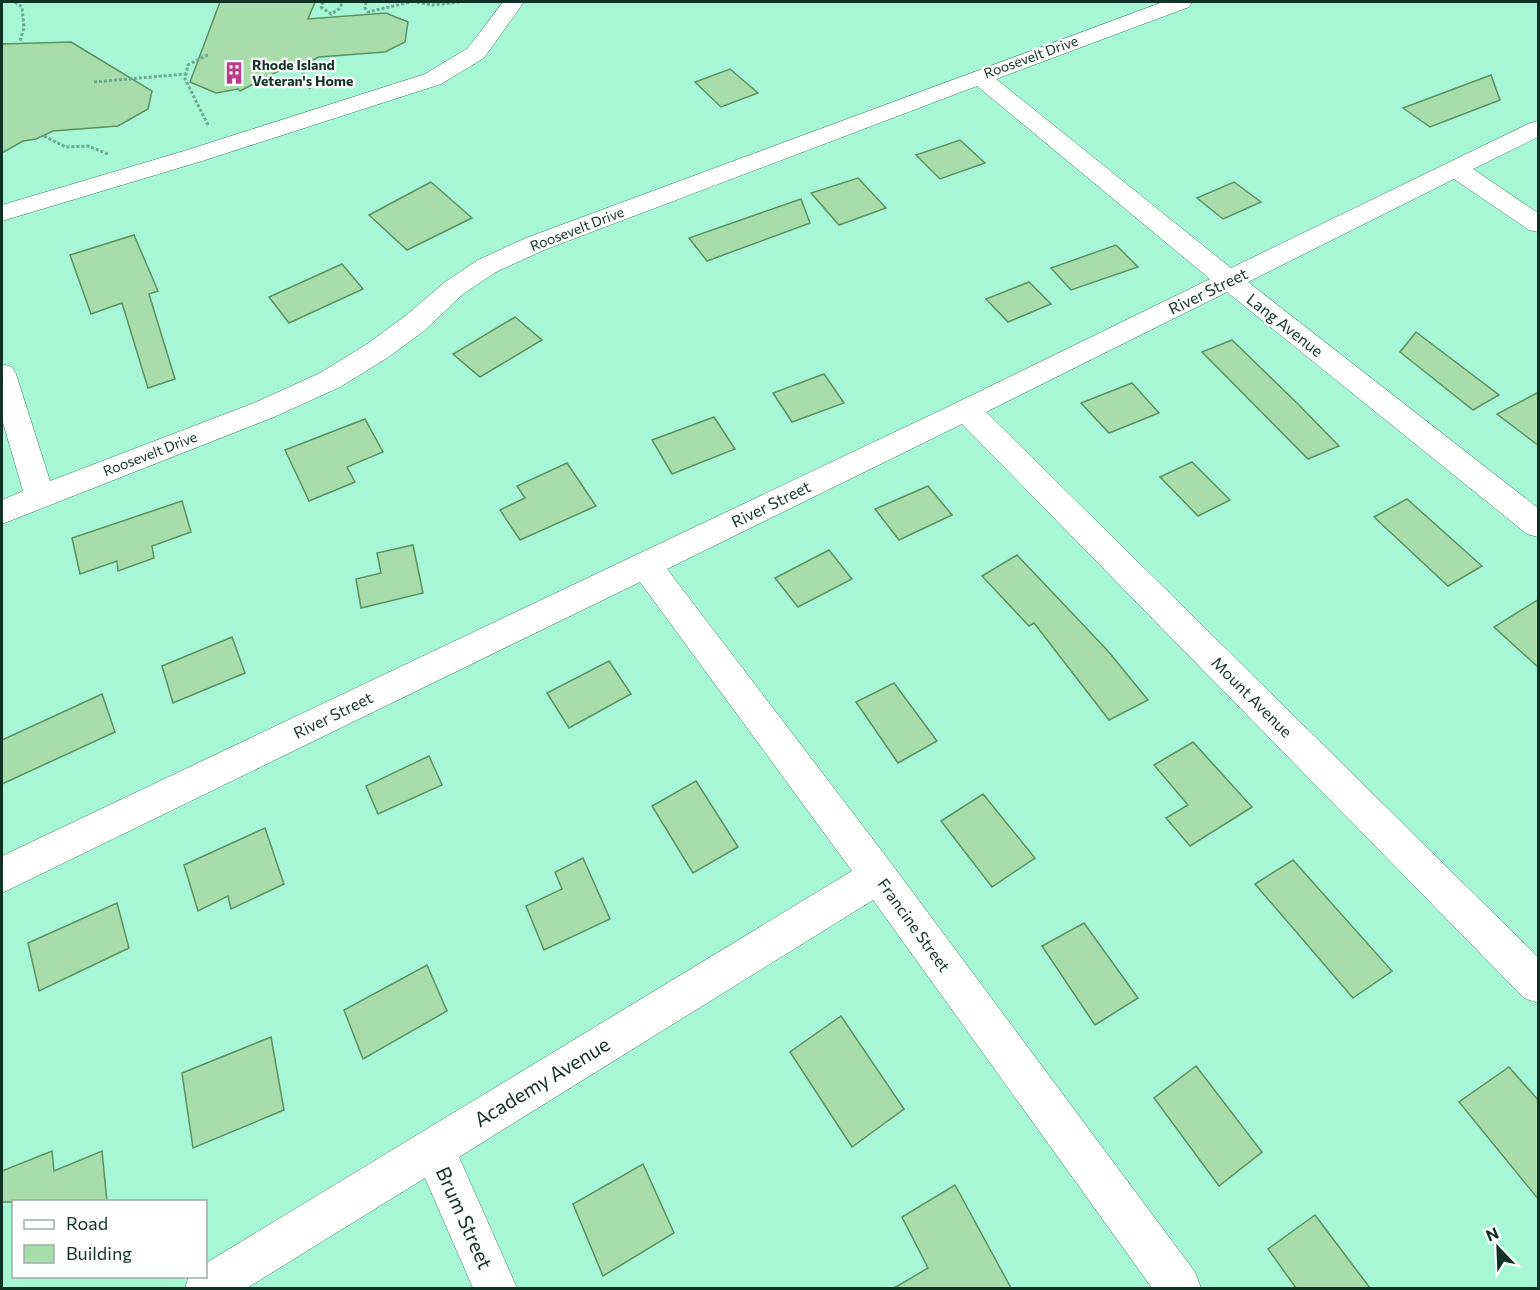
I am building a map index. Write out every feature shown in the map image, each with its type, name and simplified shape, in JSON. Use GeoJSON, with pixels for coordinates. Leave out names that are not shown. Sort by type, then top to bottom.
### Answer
{"type":"FeatureCollection","features":[{"type":"Feature","properties":{"kind":"street"},"geometry":{"type":"LineString","coordinates":[[2,213],[193,156],[434,79],[476,53],[513,2]]}},
{"type":"Feature","properties":{"kind":"street","name":"Roosevelt Drive"},"geometry":{"type":"LineString","coordinates":[[2,512],[264,410],[330,381],[414,324],[454,288],[487,266],[535,244],[978,76],[1181,2]]}},
{"type":"Feature","properties":{"kind":"street","name":"Lang Avenue"},"geometry":{"type":"LineString","coordinates":[[978,76],[1230,281],[1539,525]]}},
{"type":"Feature","properties":{"kind":"street","name":"River Street"},"geometry":{"type":"LineString","coordinates":[[2,875],[966,410],[1539,128]]}},
{"type":"Feature","properties":{"kind":"street"},"geometry":{"type":"LineString","coordinates":[[1456,169],[1539,224]]}},
{"type":"Feature","properties":{"kind":"street"},"geometry":{"type":"LineString","coordinates":[[2,374],[40,496]]}},
{"type":"Feature","properties":{"kind":"street","name":"Mount Avenue"},"geometry":{"type":"LineString","coordinates":[[966,410],[1539,984]]}},
{"type":"Feature","properties":{"kind":"street","name":"Francine Street"},"geometry":{"type":"LineString","coordinates":[[645,564],[878,876],[1179,1288]]}},
{"type":"Feature","properties":{"kind":"street","name":"Academy Avenue"},"geometry":{"type":"LineString","coordinates":[[207,1288],[878,876]]}},
{"type":"Feature","properties":{"kind":"street","name":"Brum Street"},"geometry":{"type":"LineString","coordinates":[[433,1148],[495,1288]]}},
{"type":"Feature","properties":{"kind":"path"},"geometry":{"type":"LineString","coordinates":[[15,2],[22,7],[25,22],[21,41]]}},
{"type":"Feature","properties":{"kind":"path"},"geometry":{"type":"LineString","coordinates":[[323,2],[321,7],[331,14],[339,9],[343,2]]}},
{"type":"Feature","properties":{"kind":"path"},"geometry":{"type":"LineString","coordinates":[[366,2],[365,8],[368,12],[410,2]]}},
{"type":"Feature","properties":{"kind":"path"},"geometry":{"type":"LineString","coordinates":[[417,2],[449,4],[460,2]]}},
{"type":"Feature","properties":{"kind":"path"},"geometry":{"type":"LineString","coordinates":[[209,54],[188,65],[185,80],[210,128]]}},
{"type":"Feature","properties":{"kind":"path"},"geometry":{"type":"LineString","coordinates":[[302,63],[302,72],[308,87],[315,96]]}},
{"type":"Feature","properties":{"kind":"path"},"geometry":{"type":"LineString","coordinates":[[94,82],[186,74]]}},
{"type":"Feature","properties":{"kind":"path"},"geometry":{"type":"LineString","coordinates":[[44,136],[66,147],[98,148],[114,157]]}},
{"type":"Feature","properties":{"kind":"building"},"geometry":{"type":"Polygon","coordinates":[[[220,2],[315,2],[308,19],[386,13],[408,22],[405,42],[385,52],[319,57],[309,62],[292,64],[240,91],[238,89],[216,93],[190,82],[220,2]]]}},
{"type":"Feature","properties":{"kind":"building"},"geometry":{"type":"Polygon","coordinates":[[[71,42],[152,91],[148,109],[118,126],[53,131],[36,139],[23,141],[2,153],[2,44],[71,42]]]}},
{"type":"Feature","properties":{"kind":"building"},"geometry":{"type":"Polygon","coordinates":[[[730,69],[758,93],[721,107],[695,82],[730,69]]]}},
{"type":"Feature","properties":{"kind":"building"},"geometry":{"type":"Polygon","coordinates":[[[1491,75],[1500,100],[1430,127],[1403,108],[1491,75]]]}},
{"type":"Feature","properties":{"kind":"building"},"geometry":{"type":"Polygon","coordinates":[[[960,140],[985,163],[940,179],[916,155],[960,140]]]}},
{"type":"Feature","properties":{"kind":"building"},"geometry":{"type":"Polygon","coordinates":[[[858,178],[886,208],[839,225],[811,193],[858,178]]]}},
{"type":"Feature","properties":{"kind":"building"},"geometry":{"type":"Polygon","coordinates":[[[431,182],[472,218],[407,250],[369,215],[431,182]]]}},
{"type":"Feature","properties":{"kind":"building"},"geometry":{"type":"Polygon","coordinates":[[[1234,182],[1261,202],[1223,219],[1197,198],[1234,182]]]}},
{"type":"Feature","properties":{"kind":"building"},"geometry":{"type":"Polygon","coordinates":[[[801,199],[810,223],[707,261],[689,238],[801,199]]]}},
{"type":"Feature","properties":{"kind":"building"},"geometry":{"type":"Polygon","coordinates":[[[134,235],[158,291],[149,294],[175,379],[148,388],[122,303],[91,314],[70,255],[134,235]]]}},
{"type":"Feature","properties":{"kind":"building"},"geometry":{"type":"Polygon","coordinates":[[[1116,245],[1138,267],[1071,290],[1051,268],[1116,245]]]}},
{"type":"Feature","properties":{"kind":"building"},"geometry":{"type":"Polygon","coordinates":[[[342,264],[363,289],[289,323],[269,297],[342,264]]]}},
{"type":"Feature","properties":{"kind":"building"},"geometry":{"type":"Polygon","coordinates":[[[1029,282],[1051,304],[1008,322],[986,299],[1029,282]]]}},
{"type":"Feature","properties":{"kind":"building"},"geometry":{"type":"Polygon","coordinates":[[[515,317],[542,340],[480,377],[453,354],[515,317]]]}},
{"type":"Feature","properties":{"kind":"building"},"geometry":{"type":"Polygon","coordinates":[[[1416,332],[1499,395],[1473,410],[1400,352],[1416,332]]]}},
{"type":"Feature","properties":{"kind":"building"},"geometry":{"type":"Polygon","coordinates":[[[1232,340],[1339,446],[1308,459],[1202,352],[1232,340]]]}},
{"type":"Feature","properties":{"kind":"building"},"geometry":{"type":"Polygon","coordinates":[[[824,374],[844,403],[792,422],[773,393],[824,374]]]}},
{"type":"Feature","properties":{"kind":"building"},"geometry":{"type":"Polygon","coordinates":[[[1132,383],[1159,413],[1109,433],[1081,403],[1132,383]]]}},
{"type":"Feature","properties":{"kind":"building"},"geometry":{"type":"Polygon","coordinates":[[[1539,392],[1539,446],[1497,414],[1539,392]]]}},
{"type":"Feature","properties":{"kind":"building"},"geometry":{"type":"Polygon","coordinates":[[[714,417],[735,449],[672,474],[652,440],[714,417]]]}},
{"type":"Feature","properties":{"kind":"building"},"geometry":{"type":"Polygon","coordinates":[[[365,419],[383,452],[347,467],[355,482],[309,501],[285,450],[365,419]]]}},
{"type":"Feature","properties":{"kind":"building"},"geometry":{"type":"Polygon","coordinates":[[[1192,462],[1230,500],[1198,516],[1160,477],[1192,462]]]}},
{"type":"Feature","properties":{"kind":"building"},"geometry":{"type":"Polygon","coordinates":[[[567,463],[596,506],[520,540],[500,510],[525,498],[517,486],[567,463]]]}},
{"type":"Feature","properties":{"kind":"building"},"geometry":{"type":"Polygon","coordinates":[[[928,486],[952,515],[899,540],[875,509],[928,486]]]}},
{"type":"Feature","properties":{"kind":"building"},"geometry":{"type":"Polygon","coordinates":[[[1407,499],[1482,566],[1448,586],[1374,517],[1407,499]]]}},
{"type":"Feature","properties":{"kind":"building"},"geometry":{"type":"Polygon","coordinates":[[[182,501],[191,532],[152,546],[154,558],[118,571],[117,561],[80,574],[72,538],[182,501]]]}},
{"type":"Feature","properties":{"kind":"building"},"geometry":{"type":"Polygon","coordinates":[[[413,545],[423,593],[361,608],[356,579],[381,573],[377,553],[413,545]]]}},
{"type":"Feature","properties":{"kind":"building"},"geometry":{"type":"Polygon","coordinates":[[[829,550],[852,579],[798,607],[775,578],[829,550]]]}},
{"type":"Feature","properties":{"kind":"building"},"geometry":{"type":"Polygon","coordinates":[[[1017,555],[1108,651],[1148,700],[1109,720],[1034,623],[1029,626],[982,576],[1017,555]]]}},
{"type":"Feature","properties":{"kind":"building"},"geometry":{"type":"Polygon","coordinates":[[[1539,599],[1539,668],[1494,627],[1539,599]]]}},
{"type":"Feature","properties":{"kind":"building"},"geometry":{"type":"Polygon","coordinates":[[[232,637],[245,673],[173,703],[162,666],[232,637]]]}},
{"type":"Feature","properties":{"kind":"building"},"geometry":{"type":"Polygon","coordinates":[[[609,661],[631,694],[569,728],[547,693],[609,661]]]}},
{"type":"Feature","properties":{"kind":"building"},"geometry":{"type":"Polygon","coordinates":[[[894,683],[937,741],[898,763],[856,702],[894,683]]]}},
{"type":"Feature","properties":{"kind":"building"},"geometry":{"type":"Polygon","coordinates":[[[102,694],[115,732],[2,784],[2,740],[102,694]]]}},
{"type":"Feature","properties":{"kind":"building"},"geometry":{"type":"Polygon","coordinates":[[[1193,742],[1252,807],[1190,846],[1166,818],[1188,805],[1154,765],[1193,742]]]}},
{"type":"Feature","properties":{"kind":"building"},"geometry":{"type":"Polygon","coordinates":[[[429,756],[442,785],[378,814],[366,786],[429,756]]]}},
{"type":"Feature","properties":{"kind":"building"},"geometry":{"type":"Polygon","coordinates":[[[696,781],[738,847],[693,873],[652,806],[696,781]]]}},
{"type":"Feature","properties":{"kind":"building"},"geometry":{"type":"Polygon","coordinates":[[[983,794],[1035,858],[992,887],[941,821],[983,794]]]}},
{"type":"Feature","properties":{"kind":"building"},"geometry":{"type":"Polygon","coordinates":[[[265,828],[284,884],[231,909],[228,896],[198,911],[184,865],[265,828]]]}},
{"type":"Feature","properties":{"kind":"building"},"geometry":{"type":"Polygon","coordinates":[[[583,858],[610,919],[544,950],[526,906],[562,889],[555,872],[583,858]]]}},
{"type":"Feature","properties":{"kind":"building"},"geometry":{"type":"Polygon","coordinates":[[[1293,860],[1392,971],[1353,998],[1255,884],[1293,860]]]}},
{"type":"Feature","properties":{"kind":"building"},"geometry":{"type":"Polygon","coordinates":[[[117,903],[129,948],[39,991],[28,943],[117,903]]]}},
{"type":"Feature","properties":{"kind":"building"},"geometry":{"type":"Polygon","coordinates":[[[1084,923],[1138,998],[1095,1025],[1042,946],[1084,923]]]}},
{"type":"Feature","properties":{"kind":"building"},"geometry":{"type":"Polygon","coordinates":[[[427,965],[447,1011],[363,1059],[344,1010],[427,965]]]}},
{"type":"Feature","properties":{"kind":"building"},"geometry":{"type":"Polygon","coordinates":[[[841,1016],[904,1109],[852,1147],[790,1052],[841,1016]]]}},
{"type":"Feature","properties":{"kind":"building"},"geometry":{"type":"Polygon","coordinates":[[[271,1037],[284,1110],[193,1148],[182,1073],[271,1037]]]}},
{"type":"Feature","properties":{"kind":"building"},"geometry":{"type":"Polygon","coordinates":[[[1196,1066],[1262,1152],[1219,1186],[1154,1098],[1196,1066]]]}},
{"type":"Feature","properties":{"kind":"building"},"geometry":{"type":"Polygon","coordinates":[[[1509,1067],[1539,1101],[1539,1200],[1459,1102],[1509,1067]]]}},
{"type":"Feature","properties":{"kind":"building"},"geometry":{"type":"Polygon","coordinates":[[[52,1151],[54,1171],[102,1151],[107,1200],[12,1200],[12,1202],[2,1202],[2,1171],[52,1151]]]}},
{"type":"Feature","properties":{"kind":"building"},"geometry":{"type":"Polygon","coordinates":[[[643,1164],[674,1233],[603,1276],[573,1204],[643,1164]]]}},
{"type":"Feature","properties":{"kind":"building"},"geometry":{"type":"Polygon","coordinates":[[[955,1185],[1011,1288],[894,1288],[928,1268],[902,1217],[955,1185]]]}},
{"type":"Feature","properties":{"kind":"building"},"geometry":{"type":"Polygon","coordinates":[[[1315,1215],[1370,1288],[1296,1288],[1268,1249],[1315,1215]]]}},
{"type":"Feature","properties":{"kind":"place","name":"Rhode Island Veteran's Home"},"geometry":{"type":"Point","coordinates":[234,73]}}]}
